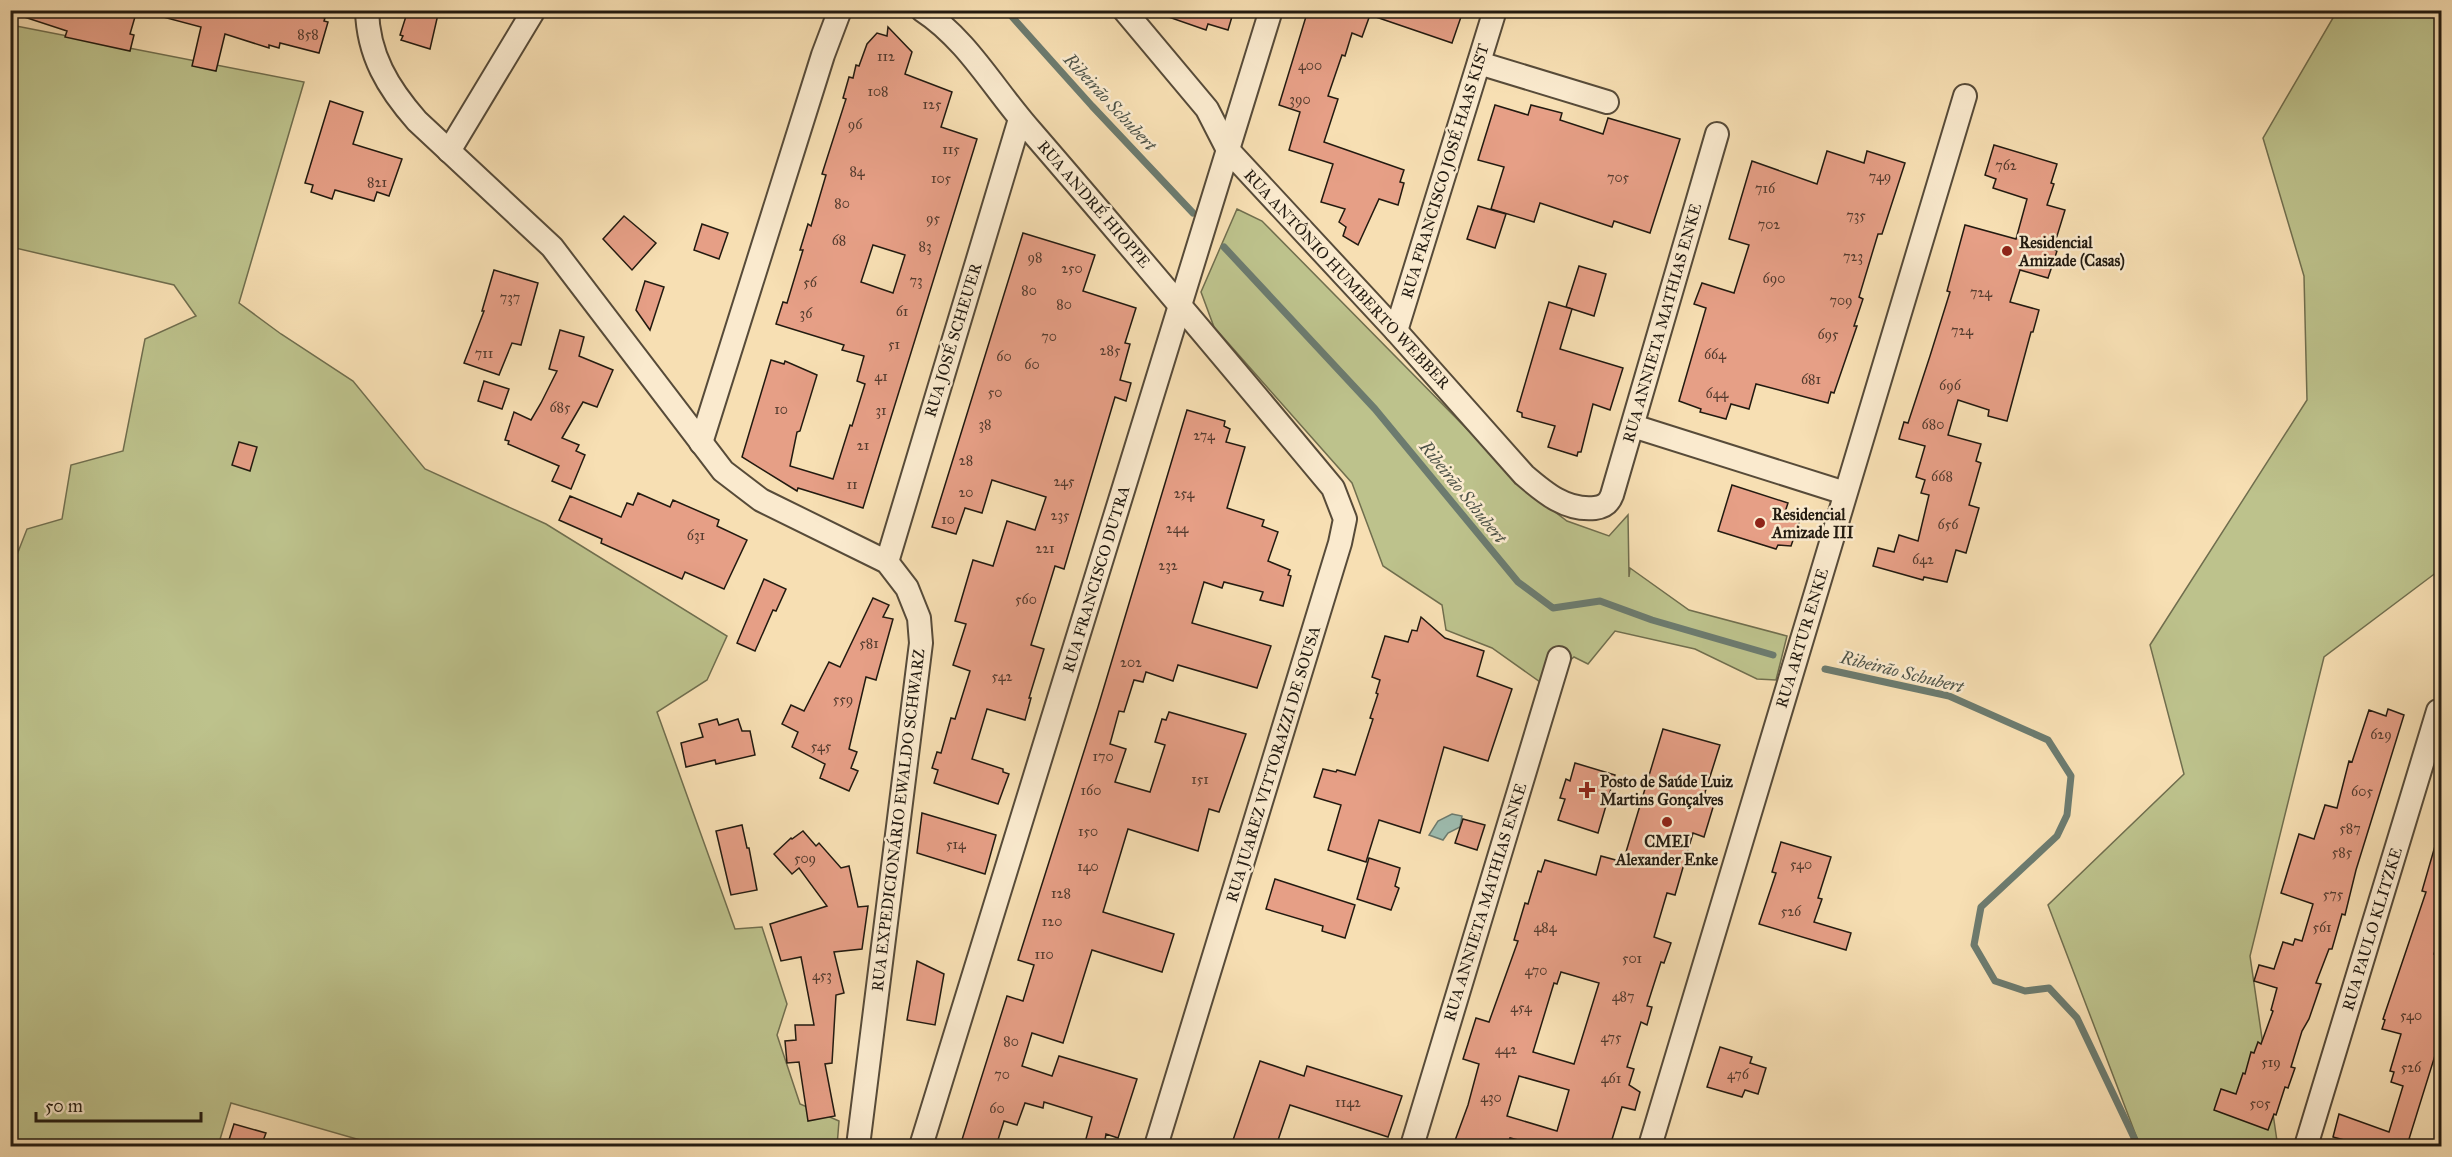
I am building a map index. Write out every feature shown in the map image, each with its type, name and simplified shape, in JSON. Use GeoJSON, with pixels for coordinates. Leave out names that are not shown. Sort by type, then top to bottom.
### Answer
{"type":"FeatureCollection","features":[{"type":"Feature","properties":{"kind":"street","name":"RUA EXPEDICIONÁRIO EWALDO SCHWARZ"},"geometry":{"type":"LineString","coordinates":[[367,10],[367,28],[374,55],[384,78],[400,101],[449,151],[552,247],[591,295],[723,471],[761,500],[887,562],[907,588],[919,618],[921,643],[858,1146]]}},
{"type":"Feature","properties":{"kind":"street"},"geometry":{"type":"LineString","coordinates":[[449,151],[534,10]]}},
{"type":"Feature","properties":{"kind":"street"},"geometry":{"type":"LineString","coordinates":[[701,443],[823,55],[840,10]]}},
{"type":"Feature","properties":{"kind":"street","name":"RUA ANDRÉ HIOPPE"},"geometry":{"type":"LineString","coordinates":[[922,10],[950,34],[988,75],[1020,119],[1153,271],[1180,307],[1262,403]]}},
{"type":"Feature","properties":{"kind":"street","name":"RUA ANTÔNIO HUMBERTO WEBBER"},"geometry":{"type":"LineString","coordinates":[[1124,10],[1207,109],[1228,150],[1396,331],[1524,475],[1547,495],[1569,506],[1583,509],[1600,508]]}},
{"type":"Feature","properties":{"kind":"street","name":"RUA FRANCISCO DUTRA"},"geometry":{"type":"LineString","coordinates":[[921,1146],[1271,10]]}},
{"type":"Feature","properties":{"kind":"street","name":"RUA FRANCISCO JOSÉ HAAS KIST"},"geometry":{"type":"LineString","coordinates":[[1396,331],[1495,10]]}},
{"type":"Feature","properties":{"kind":"street"},"geometry":{"type":"LineString","coordinates":[[1479,63],[1607,102]]}},
{"type":"Feature","properties":{"kind":"street","name":"RUA ARTUR ENKE"},"geometry":{"type":"LineString","coordinates":[[1650,1146],[1965,96]]}},
{"type":"Feature","properties":{"kind":"street","name":"RUA JOSÉ SCHEUER"},"geometry":{"type":"LineString","coordinates":[[887,562],[1020,119]]}},
{"type":"Feature","properties":{"kind":"street","name":"RUA ANNIETA MATHIAS ENKE"},"geometry":{"type":"LineString","coordinates":[[1600,508],[1610,501],[1612,495],[1717,134]]}},
{"type":"Feature","properties":{"kind":"street","name":"RUA JUAREZ VITTORAZZI DE SOUSA"},"geometry":{"type":"LineString","coordinates":[[1156,1146],[1346,519],[1333,488],[1262,403]]}},
{"type":"Feature","properties":{"kind":"street"},"geometry":{"type":"LineString","coordinates":[[1633,426],[1845,493]]}},
{"type":"Feature","properties":{"kind":"street","name":"RUA ANNIETA MATHIAS ENKE"},"geometry":{"type":"LineString","coordinates":[[1412,1146],[1559,658]]}},
{"type":"Feature","properties":{"kind":"street","name":"RUA PAULO KLITZKE"},"geometry":{"type":"LineString","coordinates":[[2306,1146],[2438,711]]}},
{"type":"Feature","properties":{"kind":"green space"},"geometry":{"type":"Polygon","coordinates":[[[2337,11],[2441,11],[2441,569],[2324,657],[2250,956],[2277,1141],[2273,1146],[2140,1146],[2048,905],[2184,774],[2150,645],[2307,400],[2304,276],[2263,138],[2337,11]]]}},
{"type":"Feature","properties":{"kind":"green space"},"geometry":{"type":"Polygon","coordinates":[[[11,25],[304,82],[239,303],[281,334],[353,381],[425,469],[546,524],[727,636],[707,680],[657,712],[735,929],[762,927],[787,1004],[777,1035],[800,1104],[839,1121],[837,1146],[381,1146],[231,1103],[218,1146],[11,1146],[11,570],[27,529],[62,519],[71,465],[123,451],[145,339],[196,316],[174,285],[11,247],[11,25]]]}},
{"type":"Feature","properties":{"kind":"green space"},"geometry":{"type":"Polygon","coordinates":[[[1237,209],[1262,221],[1530,493],[1567,521],[1609,536],[1628,515],[1629,577],[1630,568],[1689,610],[1787,636],[1776,680],[1757,679],[1695,649],[1615,631],[1588,664],[1574,657],[1543,684],[1492,648],[1446,630],[1442,605],[1383,566],[1352,483],[1214,327],[1201,292],[1237,209]]]}},
{"type":"Feature","properties":{"kind":"shaded area"},"geometry":{"type":"Polygon","coordinates":[[[1452,814],[1462,816],[1460,827],[1448,833],[1443,840],[1429,835],[1438,821],[1452,814]]]}},
{"type":"Feature","properties":{"kind":"building"},"geometry":{"type":"Polygon","coordinates":[[[16,10],[137,10],[130,34],[134,35],[130,51],[65,37],[67,31],[15,14],[16,10]]]}},
{"type":"Feature","properties":{"kind":"building"},"geometry":{"type":"Polygon","coordinates":[[[164,10],[302,11],[325,18],[324,21],[328,22],[319,53],[280,43],[279,48],[269,45],[269,48],[225,34],[216,71],[192,66],[201,27],[163,17],[164,10]]]}},
{"type":"Feature","properties":{"kind":"building"},"geometry":{"type":"Polygon","coordinates":[[[408,10],[439,10],[430,49],[401,40],[403,36],[400,35],[408,10]]]}},
{"type":"Feature","properties":{"kind":"building"},"geometry":{"type":"Polygon","coordinates":[[[1157,10],[1234,10],[1228,30],[1208,24],[1206,30],[1157,13],[1157,10]]]}},
{"type":"Feature","properties":{"kind":"building"},"geometry":{"type":"Polygon","coordinates":[[[1308,10],[1452,10],[1462,14],[1452,43],[1370,15],[1362,37],[1352,33],[1345,56],[1342,55],[1328,96],[1338,99],[1324,142],[1404,170],[1400,182],[1404,183],[1398,205],[1379,199],[1358,245],[1343,236],[1346,227],[1339,222],[1345,209],[1321,202],[1333,164],[1289,150],[1300,112],[1279,105],[1308,10]]]}},
{"type":"Feature","properties":{"kind":"building"},"geometry":{"type":"Polygon","coordinates":[[[888,27],[912,52],[905,74],[952,92],[941,127],[977,139],[863,508],[798,488],[797,491],[742,457],[771,360],[784,364],[785,361],[817,375],[800,431],[797,432],[790,466],[833,479],[850,425],[852,426],[865,384],[857,381],[864,356],[842,350],[844,345],[776,324],[783,302],[787,303],[803,250],[800,250],[808,224],[811,226],[826,175],[822,174],[846,99],[843,98],[849,77],[853,78],[856,65],[859,66],[867,44],[877,33],[887,36],[888,27]],[[873,245],[861,282],[893,293],[905,255],[873,245]]]}},
{"type":"Feature","properties":{"kind":"building"},"geometry":{"type":"Polygon","coordinates":[[[330,101],[363,112],[353,144],[402,159],[389,196],[377,192],[374,201],[335,190],[332,199],[311,192],[313,185],[305,183],[330,101]]]}},
{"type":"Feature","properties":{"kind":"building"},"geometry":{"type":"Polygon","coordinates":[[[1495,105],[1528,115],[1531,105],[1562,113],[1560,120],[1603,134],[1608,118],[1680,139],[1650,233],[1614,221],[1612,227],[1540,203],[1534,222],[1491,209],[1504,167],[1478,160],[1495,105]]]}},
{"type":"Feature","properties":{"kind":"building"},"geometry":{"type":"Polygon","coordinates":[[[1994,145],[2057,164],[2051,183],[2054,184],[2047,205],[2065,210],[2053,249],[2057,251],[2048,278],[2020,270],[2010,302],[2039,310],[2007,421],[1988,416],[1989,410],[1958,400],[1948,435],[1981,444],[1976,461],[1981,463],[1969,505],[1979,508],[1966,553],[1956,550],[1947,582],[1924,577],[1923,580],[1873,566],[1878,548],[1894,552],[1899,535],[1918,541],[1929,495],[1921,493],[1925,480],[1916,477],[1925,446],[1899,439],[1904,422],[1908,423],[1950,292],[1947,291],[1965,225],[2016,239],[2027,199],[1993,188],[1996,179],[1985,175],[1994,145]]]}},
{"type":"Feature","properties":{"kind":"building"},"geometry":{"type":"Polygon","coordinates":[[[1827,151],[1864,163],[1867,151],[1905,163],[1882,234],[1878,234],[1859,297],[1863,299],[1854,326],[1857,326],[1834,393],[1831,392],[1828,403],[1756,384],[1749,409],[1731,404],[1726,419],[1700,412],[1701,409],[1679,401],[1706,308],[1694,304],[1702,283],[1734,293],[1749,245],[1729,239],[1752,161],[1817,184],[1827,151]]]}},
{"type":"Feature","properties":{"kind":"building"},"geometry":{"type":"Polygon","coordinates":[[[1478,206],[1506,214],[1495,248],[1467,239],[1478,206]]]}},
{"type":"Feature","properties":{"kind":"building"},"geometry":{"type":"Polygon","coordinates":[[[624,216],[656,243],[632,270],[603,239],[624,216]]]}},
{"type":"Feature","properties":{"kind":"building"},"geometry":{"type":"Polygon","coordinates":[[[702,224],[728,233],[719,259],[694,250],[702,224]]]}},
{"type":"Feature","properties":{"kind":"building"},"geometry":{"type":"Polygon","coordinates":[[[1023,233],[1095,255],[1083,291],[1136,308],[1125,343],[1130,344],[1120,380],[1131,383],[1126,401],[1115,397],[1064,569],[1055,566],[1031,645],[1044,649],[1029,698],[1031,698],[1025,720],[987,709],[972,759],[1003,769],[1003,772],[1009,774],[998,804],[934,783],[938,770],[932,768],[937,752],[941,753],[951,718],[955,719],[970,671],[953,665],[966,624],[955,621],[973,560],[993,566],[1007,521],[1035,530],[1046,497],[992,480],[982,513],[965,508],[956,534],[932,527],[1023,233]]]}},
{"type":"Feature","properties":{"kind":"building"},"geometry":{"type":"Polygon","coordinates":[[[1579,266],[1606,274],[1594,316],[1566,307],[1579,266]]]}},
{"type":"Feature","properties":{"kind":"building"},"geometry":{"type":"Polygon","coordinates":[[[494,270],[538,283],[521,345],[512,343],[499,375],[464,363],[484,311],[482,311],[494,270]]]}},
{"type":"Feature","properties":{"kind":"building"},"geometry":{"type":"Polygon","coordinates":[[[645,281],[664,287],[650,330],[636,310],[645,281]]]}},
{"type":"Feature","properties":{"kind":"building"},"geometry":{"type":"Polygon","coordinates":[[[1549,302],[1572,309],[1560,349],[1623,368],[1610,410],[1593,404],[1581,452],[1578,452],[1577,456],[1548,447],[1555,426],[1522,417],[1522,413],[1517,411],[1549,302]]]}},
{"type":"Feature","properties":{"kind":"building"},"geometry":{"type":"Polygon","coordinates":[[[560,330],[584,337],[579,356],[613,370],[597,407],[583,402],[562,438],[579,445],[576,451],[585,455],[571,489],[552,481],[559,466],[508,444],[509,441],[505,440],[514,412],[531,420],[557,371],[549,369],[560,330]]]}},
{"type":"Feature","properties":{"kind":"building"},"geometry":{"type":"Polygon","coordinates":[[[484,381],[509,389],[502,409],[478,401],[484,381]]]}},
{"type":"Feature","properties":{"kind":"building"},"geometry":{"type":"Polygon","coordinates":[[[1187,410],[1225,421],[1224,426],[1230,429],[1226,442],[1245,447],[1227,508],[1264,520],[1262,526],[1278,532],[1268,561],[1290,570],[1288,575],[1291,576],[1283,606],[1260,600],[1263,592],[1224,582],[1222,588],[1204,582],[1192,623],[1271,646],[1257,688],[1178,665],[1173,681],[1146,672],[1143,682],[1134,680],[1124,712],[1119,711],[1110,744],[1126,749],[1115,782],[1150,792],[1165,745],[1155,742],[1162,719],[1166,720],[1169,712],[1246,734],[1219,812],[1209,809],[1198,851],[1128,829],[1103,912],[1174,934],[1162,972],[1092,950],[1063,1043],[1032,1033],[1022,1066],[1052,1076],[1059,1056],[1137,1079],[1118,1138],[1106,1134],[1104,1146],[1084,1146],[1092,1117],[1044,1102],[1043,1108],[1025,1103],[1017,1125],[1004,1121],[996,1146],[960,1146],[1007,996],[1023,1001],[1034,965],[1018,960],[1098,707],[1187,410]]]}},
{"type":"Feature","properties":{"kind":"building"},"geometry":{"type":"Polygon","coordinates":[[[239,442],[257,447],[250,471],[232,465],[239,442]]]}},
{"type":"Feature","properties":{"kind":"building","name":"Residencial Amizade III"},"geometry":{"type":"Polygon","coordinates":[[[1732,485],[1788,503],[1785,512],[1801,517],[1791,546],[1778,545],[1776,549],[1718,531],[1732,485]]]}},
{"type":"Feature","properties":{"kind":"building"},"geometry":{"type":"Polygon","coordinates":[[[638,493],[670,507],[673,500],[719,520],[717,526],[747,540],[724,589],[685,572],[682,579],[601,543],[602,539],[559,520],[570,496],[621,517],[627,503],[633,505],[638,493]]]}},
{"type":"Feature","properties":{"kind":"building"},"geometry":{"type":"Polygon","coordinates":[[[764,579],[786,589],[776,611],[773,610],[755,651],[737,643],[764,579]]]}},
{"type":"Feature","properties":{"kind":"building"},"geometry":{"type":"Polygon","coordinates":[[[873,598],[889,605],[883,617],[893,619],[876,680],[866,677],[849,749],[857,752],[851,768],[858,771],[849,791],[820,778],[825,764],[792,747],[798,732],[782,724],[791,705],[804,711],[829,662],[840,667],[873,598]]]}},
{"type":"Feature","properties":{"kind":"building"},"geometry":{"type":"Polygon","coordinates":[[[1421,617],[1445,638],[1484,651],[1477,676],[1512,689],[1488,761],[1444,747],[1420,833],[1379,820],[1366,862],[1328,850],[1341,805],[1314,797],[1323,769],[1355,775],[1373,719],[1370,718],[1380,680],[1372,677],[1385,636],[1408,642],[1412,630],[1417,631],[1421,617]]]}},
{"type":"Feature","properties":{"kind":"building"},"geometry":{"type":"Polygon","coordinates":[[[2388,709],[2404,715],[2356,870],[2345,915],[2342,914],[2332,949],[2329,949],[2316,983],[2321,984],[2309,1019],[2302,1031],[2291,1067],[2295,1068],[2268,1130],[2214,1110],[2221,1089],[2236,1094],[2251,1052],[2254,1053],[2258,1042],[2261,1044],[2273,1011],[2271,1010],[2277,988],[2254,981],[2259,965],[2274,969],[2283,942],[2293,945],[2295,939],[2302,941],[2313,904],[2281,893],[2299,834],[2314,839],[2325,805],[2337,808],[2349,761],[2352,762],[2369,710],[2386,716],[2388,709]]]}},
{"type":"Feature","properties":{"kind":"building"},"geometry":{"type":"Polygon","coordinates":[[[717,719],[719,725],[738,719],[742,731],[750,731],[755,755],[716,764],[715,760],[686,767],[681,743],[703,737],[699,724],[717,719]]]}},
{"type":"Feature","properties":{"kind":"building"},"geometry":{"type":"Polygon","coordinates":[[[1663,729],[1720,745],[1702,802],[1714,804],[1704,837],[1693,833],[1675,895],[1667,893],[1654,937],[1671,943],[1664,963],[1661,962],[1647,1006],[1652,1007],[1647,1025],[1641,1022],[1627,1067],[1634,1069],[1629,1085],[1640,1092],[1635,1110],[1622,1107],[1610,1146],[1541,1146],[1510,1138],[1507,1146],[1453,1146],[1468,1105],[1479,1064],[1463,1059],[1476,1018],[1489,1022],[1518,941],[1514,940],[1538,871],[1541,872],[1545,860],[1596,875],[1601,856],[1623,862],[1663,729]],[[1561,972],[1557,984],[1554,983],[1533,1052],[1574,1064],[1599,983],[1561,972]],[[1519,1076],[1507,1116],[1557,1131],[1569,1090],[1519,1076]]]}},
{"type":"Feature","properties":{"kind":"building","name":"Posto de Saúde Luiz Martins Gonçalves"},"geometry":{"type":"Polygon","coordinates":[[[1575,763],[1615,775],[1598,833],[1558,820],[1565,799],[1560,798],[1566,779],[1570,781],[1575,763]]]}},
{"type":"Feature","properties":{"kind":"building"},"geometry":{"type":"Polygon","coordinates":[[[922,813],[996,835],[985,874],[917,853],[922,813]]]}},
{"type":"Feature","properties":{"kind":"building"},"geometry":{"type":"Polygon","coordinates":[[[1463,819],[1485,825],[1477,850],[1455,843],[1463,819]]]}},
{"type":"Feature","properties":{"kind":"building"},"geometry":{"type":"Polygon","coordinates":[[[742,825],[757,890],[731,895],[716,831],[742,825]]]}},
{"type":"Feature","properties":{"kind":"building"},"geometry":{"type":"Polygon","coordinates":[[[803,831],[816,846],[819,843],[841,868],[849,866],[858,907],[868,906],[862,949],[834,952],[844,993],[836,995],[832,1063],[825,1064],[835,1116],[808,1121],[799,1062],[787,1063],[785,1041],[796,1040],[795,1025],[814,1025],[801,957],[781,961],[770,924],[827,906],[799,868],[792,874],[774,854],[791,838],[803,831]]]}},
{"type":"Feature","properties":{"kind":"building"},"geometry":{"type":"Polygon","coordinates":[[[2437,839],[2442,840],[2442,930],[2434,954],[2442,957],[2442,1033],[2409,1139],[2423,1146],[2346,1146],[2348,1141],[2333,1137],[2339,1114],[2389,1132],[2403,1086],[2391,1082],[2394,1072],[2390,1071],[2401,1034],[2382,1029],[2385,1020],[2383,1019],[2426,892],[2422,891],[2437,839]]]}},
{"type":"Feature","properties":{"kind":"building"},"geometry":{"type":"Polygon","coordinates":[[[1781,842],[1831,857],[1818,898],[1822,899],[1814,922],[1851,933],[1846,950],[1759,924],[1776,873],[1772,872],[1781,842]]]}},
{"type":"Feature","properties":{"kind":"building"},"geometry":{"type":"Polygon","coordinates":[[[1369,858],[1400,868],[1395,886],[1399,888],[1391,910],[1357,899],[1369,858]]]}},
{"type":"Feature","properties":{"kind":"building"},"geometry":{"type":"Polygon","coordinates":[[[1275,879],[1355,905],[1345,938],[1322,931],[1323,926],[1266,909],[1275,879]]]}},
{"type":"Feature","properties":{"kind":"building"},"geometry":{"type":"Polygon","coordinates":[[[917,961],[944,974],[935,1025],[907,1020],[917,961]]]}},
{"type":"Feature","properties":{"kind":"building"},"geometry":{"type":"Polygon","coordinates":[[[1720,1047],[1752,1057],[1750,1063],[1766,1068],[1758,1094],[1745,1090],[1742,1097],[1707,1087],[1720,1047]]]}},
{"type":"Feature","properties":{"kind":"building"},"geometry":{"type":"Polygon","coordinates":[[[1260,1061],[1304,1076],[1307,1066],[1402,1096],[1388,1137],[1290,1105],[1276,1146],[1231,1146],[1260,1061]]]}},
{"type":"Feature","properties":{"kind":"building"},"geometry":{"type":"Polygon","coordinates":[[[234,1124],[266,1133],[261,1146],[227,1146],[234,1124]]]}},
{"type":"Feature","properties":{"kind":"waterway","name":"Ribeirão Schubert"},"geometry":{"type":"LineString","coordinates":[[1006,10],[1193,213]]}},
{"type":"Feature","properties":{"kind":"waterway","name":"Ribeirão Schubert"},"geometry":{"type":"LineString","coordinates":[[1224,247],[1375,409],[1518,582],[1553,608],[1600,601],[1652,620],[1773,655]]}},
{"type":"Feature","properties":{"kind":"waterway","name":"Ribeirão Schubert"},"geometry":{"type":"LineString","coordinates":[[1825,669],[1949,696],[2048,740],[2071,776],[2067,815],[2057,836],[1981,907],[1974,945],[1995,981],[2025,991],[2049,988],[2077,1018],[2138,1146]]}},
{"type":"Feature","properties":{"kind":"place","name":"Residencial Amizade (Casas)"},"geometry":{"type":"Point","coordinates":[2007,251]}},
{"type":"Feature","properties":{"kind":"place","name":"Residencial Amizade III"},"geometry":{"type":"Point","coordinates":[1760,523]}},
{"type":"Feature","properties":{"kind":"place","name":"Posto de Saúde Luiz Martins Gonçalves"},"geometry":{"type":"Point","coordinates":[1587,790]}},
{"type":"Feature","properties":{"kind":"place","name":"CMEI Alexander Enke"},"geometry":{"type":"Point","coordinates":[1667,822]}}]}
